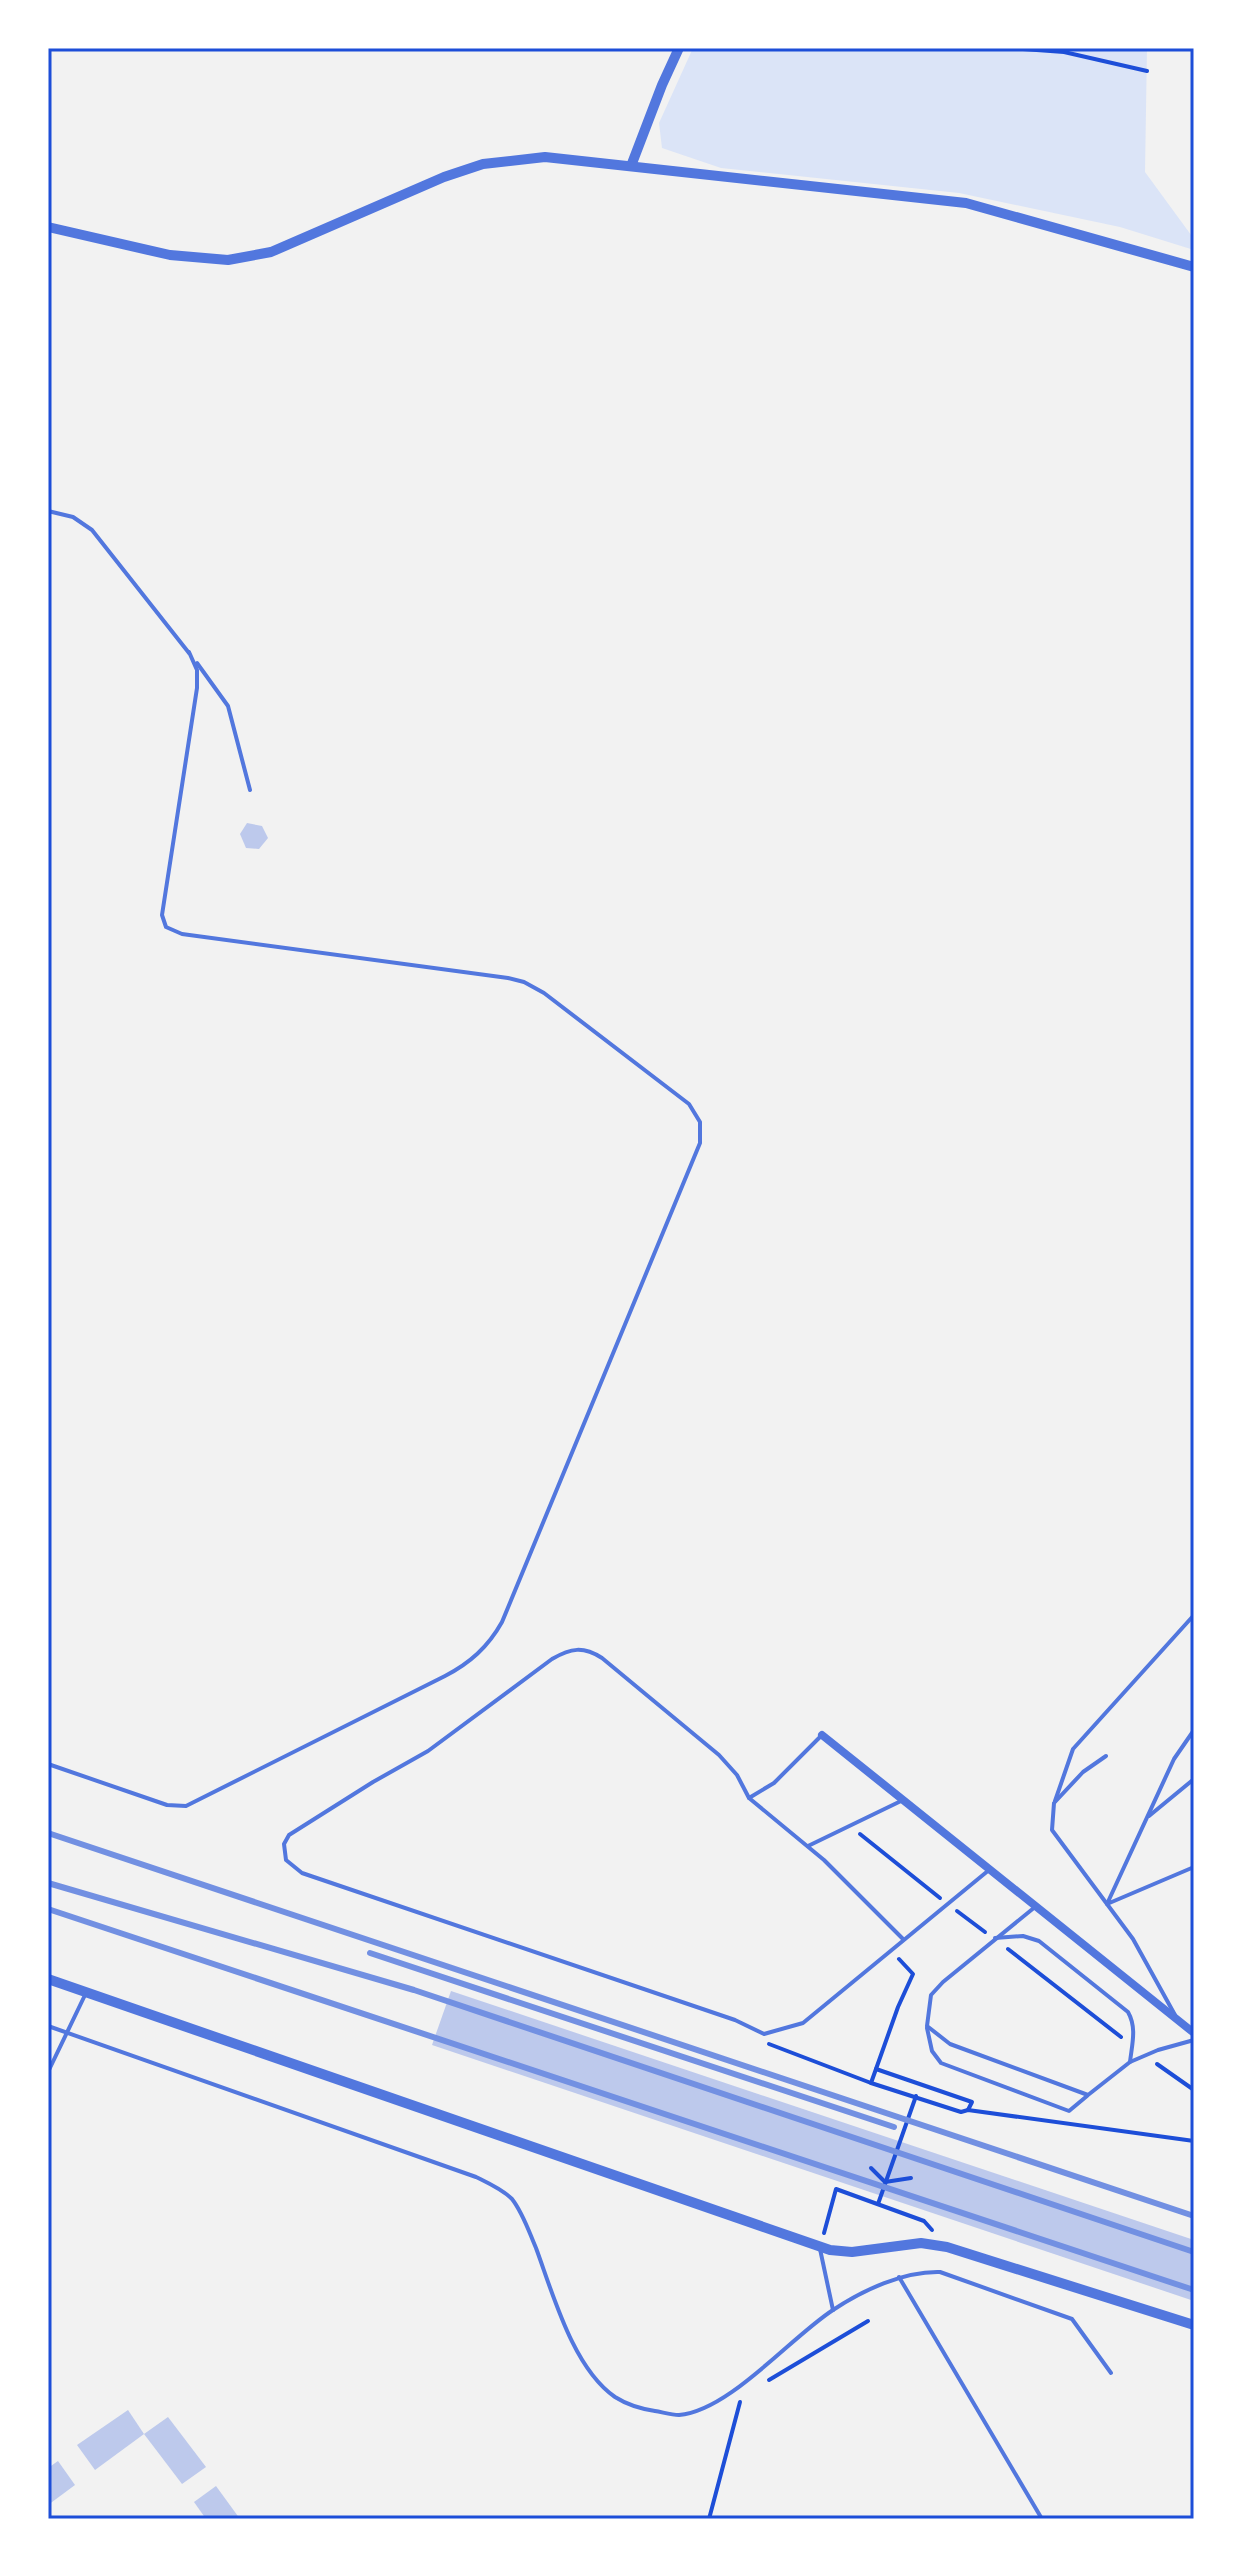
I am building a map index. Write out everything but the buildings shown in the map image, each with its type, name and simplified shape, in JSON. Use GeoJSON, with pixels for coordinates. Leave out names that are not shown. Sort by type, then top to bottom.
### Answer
{"type":"FeatureCollection","features":[{"type":"Feature","properties":{"kind":"street"},"geometry":{"type":"LineString","coordinates":[[631,166],[679,48]]}},
{"type":"Feature","properties":{"kind":"street"},"geometry":{"type":"LineString","coordinates":[[48,227],[170,255],[228,260],[271,252],[444,177],[483,164],[545,157],[966,203],[1194,267]]}},
{"type":"Feature","properties":{"kind":"street"},"geometry":{"type":"LineString","coordinates":[[822,1735],[1194,2033]]}},
{"type":"Feature","properties":{"kind":"street"},"geometry":{"type":"LineString","coordinates":[[48,1979],[830,2250],[852,2252],[921,2243],[947,2247],[1194,2325]]}},
{"type":"Feature","properties":{"kind":"lane"},"geometry":{"type":"LineString","coordinates":[[48,511],[73,517],[92,530],[189,652],[228,706],[250,790]]}},
{"type":"Feature","properties":{"kind":"lane"},"geometry":{"type":"LineString","coordinates":[[48,1764],[167,1805],[186,1806],[453,1672],[475,1658],[502,1622],[700,1143],[700,1122],[689,1104],[544,993],[524,982],[182,934],[166,927],[162,915],[197,688],[197,670],[189,652]]}},
{"type":"Feature","properties":{"kind":"lane"},"geometry":{"type":"LineString","coordinates":[[1178,2020],[1133,1939],[1052,1830],[1054,1803],[1073,1749],[1194,1615]]}},
{"type":"Feature","properties":{"kind":"lane"},"geometry":{"type":"LineString","coordinates":[[903,1939],[852,1886],[749,1798],[737,1775],[719,1755],[602,1658],[593,1652],[576,1649],[552,1659],[428,1751],[289,1835],[283,1850],[290,1864],[302,1873],[735,2020],[764,2034],[803,2023],[989,1870]]}},
{"type":"Feature","properties":{"kind":"lane"},"geometry":{"type":"LineString","coordinates":[[1107,1904],[1174,1759],[1194,1730]]}},
{"type":"Feature","properties":{"kind":"lane"},"geometry":{"type":"LineString","coordinates":[[749,1798],[774,1783],[822,1735]]}},
{"type":"Feature","properties":{"kind":"lane"},"geometry":{"type":"LineString","coordinates":[[1054,1803],[1083,1772],[1106,1756]]}},
{"type":"Feature","properties":{"kind":"lane"},"geometry":{"type":"LineString","coordinates":[[1147,1817],[1194,1779]]}},
{"type":"Feature","properties":{"kind":"lane"},"geometry":{"type":"LineString","coordinates":[[808,1846],[903,1800]]}},
{"type":"Feature","properties":{"kind":"lane"},"geometry":{"type":"LineString","coordinates":[[1107,1904],[1194,1867]]}},
{"type":"Feature","properties":{"kind":"lane"},"geometry":{"type":"LineString","coordinates":[[1035,1907],[994,1938],[931,1995],[927,2026],[932,2051],[941,2063],[1069,2111],[1130,2062],[1194,2040]]}},
{"type":"Feature","properties":{"kind":"lane"},"geometry":{"type":"LineString","coordinates":[[994,1938],[1023,1936],[1039,1941],[1128,2012],[1133,2021],[1130,2062]]}},
{"type":"Feature","properties":{"kind":"lane"},"geometry":{"type":"LineString","coordinates":[[48,2072],[86,1993]]}},
{"type":"Feature","properties":{"kind":"lane"},"geometry":{"type":"LineString","coordinates":[[48,2026],[495,2186],[511,2199],[526,2222],[567,2330],[589,2370],[615,2396],[643,2409],[678,2415],[706,2408],[757,2373],[833,2310],[899,2277],[919,2271],[940,2272],[1072,2319],[1111,2373]]}},
{"type":"Feature","properties":{"kind":"lane"},"geometry":{"type":"LineString","coordinates":[[927,2026],[950,2044],[1088,2095]]}},
{"type":"Feature","properties":{"kind":"lane"},"geometry":{"type":"LineString","coordinates":[[820,2246],[833,2310]]}},
{"type":"Feature","properties":{"kind":"lane"},"geometry":{"type":"LineString","coordinates":[[899,2277],[1042,2519]]}},
{"type":"Feature","properties":{"kind":"path"},"geometry":{"type":"LineString","coordinates":[[1008,48],[1064,52],[1147,71]]}},
{"type":"Feature","properties":{"kind":"path"},"geometry":{"type":"LineString","coordinates":[[850,1826],[1132,2046]]}},
{"type":"Feature","properties":{"kind":"path"},"geometry":{"type":"LineString","coordinates":[[871,2083],[913,1974],[890,1950]]}},
{"type":"Feature","properties":{"kind":"path"},"geometry":{"type":"LineString","coordinates":[[764,2034],[762,2041],[871,2083],[961,2112],[968,2110],[1194,2141]]}},
{"type":"Feature","properties":{"kind":"path"},"geometry":{"type":"LineString","coordinates":[[1145,2056],[1194,2090]]}},
{"type":"Feature","properties":{"kind":"path"},"geometry":{"type":"LineString","coordinates":[[876,2069],[972,2102],[968,2110]]}},
{"type":"Feature","properties":{"kind":"path"},"geometry":{"type":"LineString","coordinates":[[878,2205],[916,2096]]}},
{"type":"Feature","properties":{"kind":"path"},"geometry":{"type":"LineString","coordinates":[[871,2168],[885,2182]]}},
{"type":"Feature","properties":{"kind":"path"},"geometry":{"type":"LineString","coordinates":[[885,2182],[911,2178]]}},
{"type":"Feature","properties":{"kind":"path"},"geometry":{"type":"LineString","coordinates":[[820,2246],[836,2189],[924,2221]]}},
{"type":"Feature","properties":{"kind":"path"},"geometry":{"type":"LineString","coordinates":[[767,2381],[868,2321]]}},
{"type":"Feature","properties":{"kind":"path"},"geometry":{"type":"LineString","coordinates":[[709,2519],[742,2397]]}},
{"type":"Feature","properties":{"kind":"shaded area"},"geometry":{"type":"Polygon","coordinates":[[[693,48],[1147,48],[1145,172],[1194,239],[1194,250],[1120,227],[959,193],[721,168],[662,148],[659,123],[693,48]]]}},
{"type":"Feature","properties":{"kind":"railway"},"geometry":{"type":"LineString","coordinates":[[48,1833],[1194,2216]]}},
{"type":"Feature","properties":{"kind":"railway"},"geometry":{"type":"LineString","coordinates":[[48,1883],[414,1990],[1194,2252]]}},
{"type":"Feature","properties":{"kind":"railway"},"geometry":{"type":"LineString","coordinates":[[48,1909],[1194,2290]]}},
{"type":"Feature","properties":{"kind":"railway"},"geometry":{"type":"LineString","coordinates":[[370,1953],[894,2127]]}}]}
